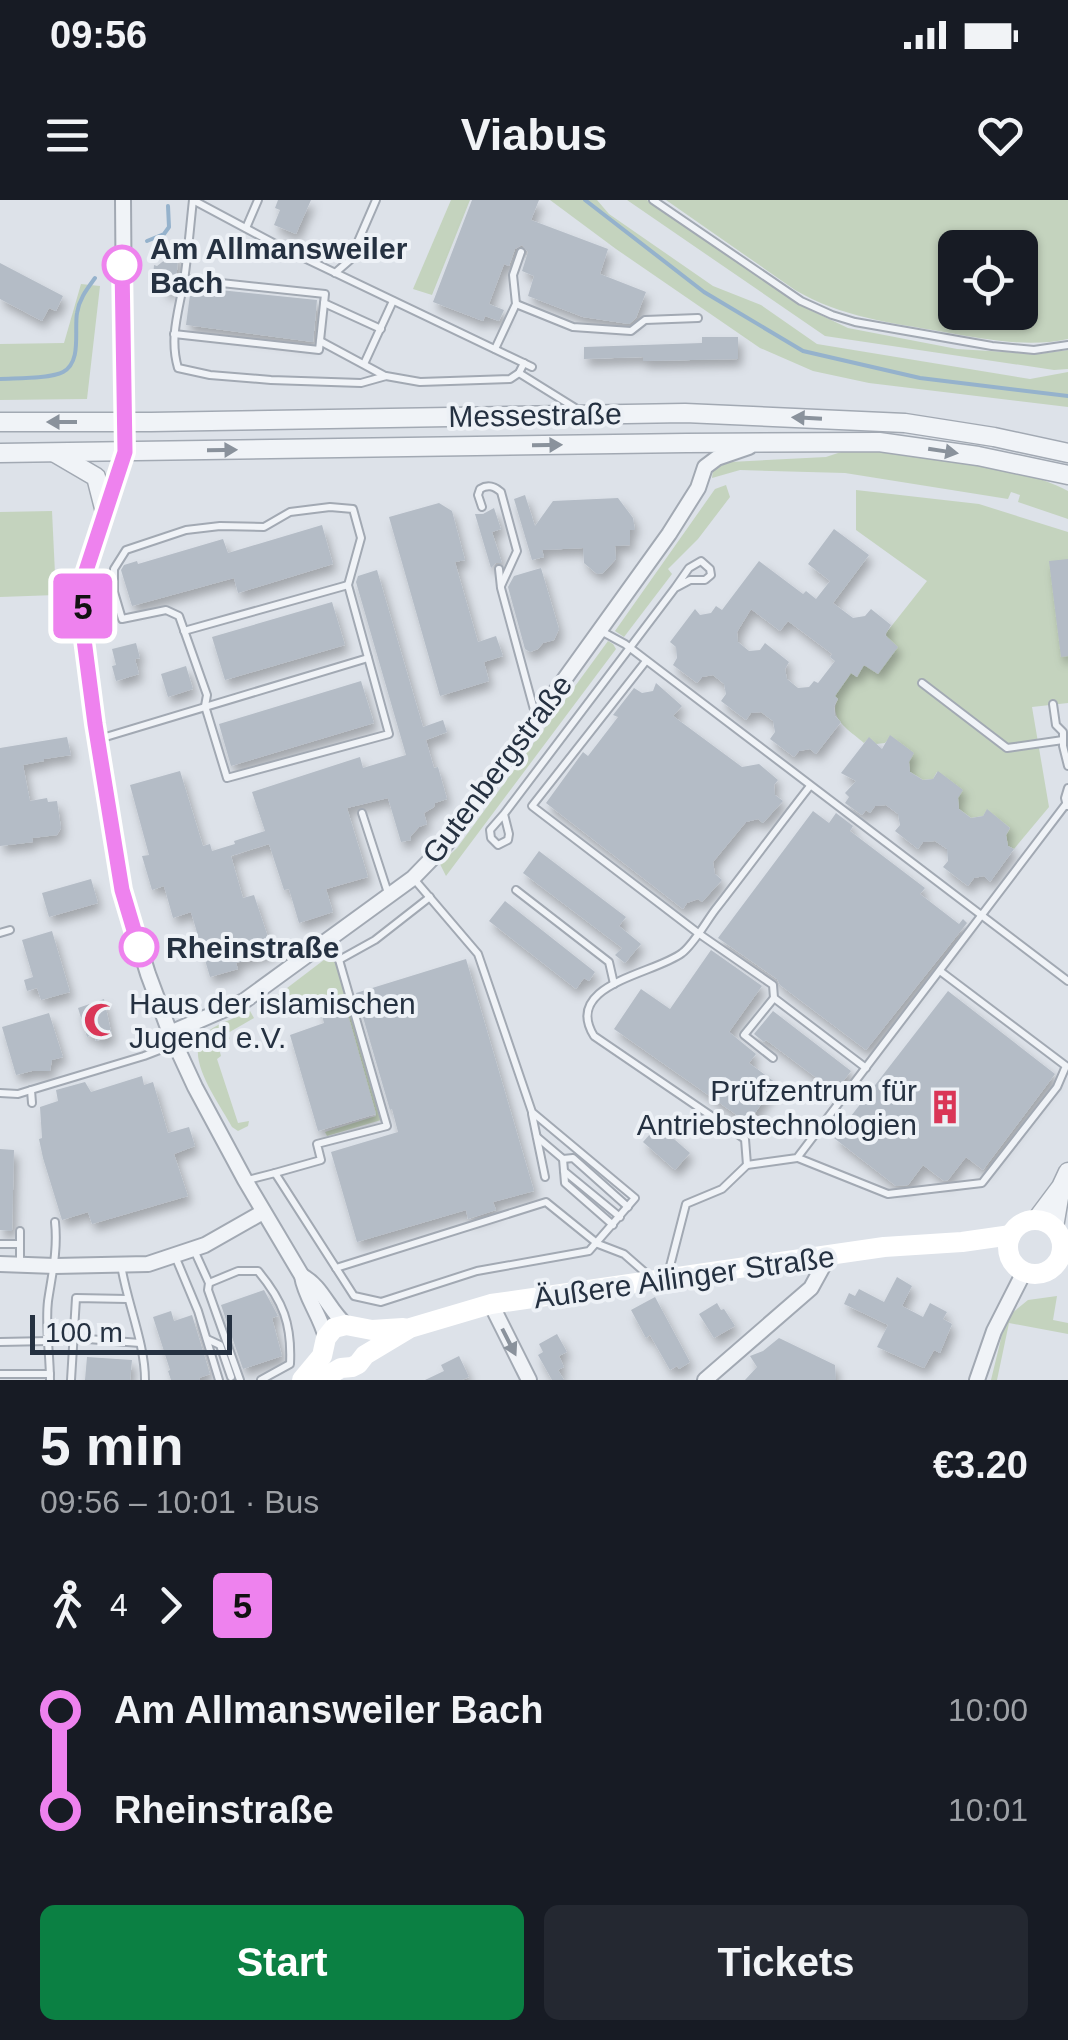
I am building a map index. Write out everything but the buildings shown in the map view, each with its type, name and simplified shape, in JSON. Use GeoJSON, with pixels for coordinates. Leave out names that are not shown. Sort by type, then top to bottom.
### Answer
{"type":"FeatureCollection","features":[{"type":"Feature","properties":{"kind":"main road"},"geometry":{"type":"LineString","coordinates":[[1022,1223],[1058,1243],[1043,1273],[1017,1265],[1008,1247],[1011,1235],[1022,1223]]}},
{"type":"Feature","properties":{"kind":"main road","name":"Äußere Ailinger Straße"},"geometry":{"type":"LineString","coordinates":[[352,1327],[410,1328],[491,1304],[884,1247],[1011,1235]]}},
{"type":"Feature","properties":{"kind":"main road","name":"Äußere Ailinger Straße"},"geometry":{"type":"LineString","coordinates":[[962,1242],[1017,1265]]}},
{"type":"Feature","properties":{"kind":"main road"},"geometry":{"type":"LineString","coordinates":[[302,1380],[322,1356],[334,1328],[352,1327],[366,1340],[365,1355],[358,1364],[320,1380]]}},
{"type":"Feature","properties":{"kind":"main road","name":"Äußere Ailinger Straße"},"geometry":{"type":"LineString","coordinates":[[365,1355],[410,1328]]}},
{"type":"Feature","properties":{"kind":"main road"},"geometry":{"type":"LineString","coordinates":[[325,1343],[329,1361],[341,1368]]}},
{"type":"Feature","properties":{"kind":"street"},"geometry":{"type":"LineString","coordinates":[[123,200],[125,452],[84,577],[82,624],[122,890],[142,958],[173,1039],[245,1180],[302,1276],[324,1328],[325,1343]]}},
{"type":"Feature","properties":{"kind":"street","name":"Messestraße"},"geometry":{"type":"LineString","coordinates":[[0,422],[684,413],[905,423],[1068,453]]}},
{"type":"Feature","properties":{"kind":"street","name":"Messestraße"},"geometry":{"type":"LineString","coordinates":[[0,453],[878,442],[1045,469],[1068,478]]}},
{"type":"Feature","properties":{"kind":"street","name":"Gutenbergstraße"},"geometry":{"type":"LineString","coordinates":[[173,1039],[244,1002],[413,878],[446,844],[669,534],[698,488],[705,467],[717,458],[759,444]]}},
{"type":"Feature","properties":{"kind":"street"},"geometry":{"type":"LineString","coordinates":[[55,452],[96,477],[105,512]]}},
{"type":"Feature","properties":{"kind":"street"},"geometry":{"type":"LineString","coordinates":[[1058,1243],[1065,1180]]}},
{"type":"Feature","properties":{"kind":"street"},"geometry":{"type":"LineString","coordinates":[[0,1264],[148,1264],[194,1250],[263,1212]]}},
{"type":"Feature","properties":{"kind":"street"},"geometry":{"type":"LineString","coordinates":[[705,1380],[811,1288],[828,1256]]}},
{"type":"Feature","properties":{"kind":"street"},"geometry":{"type":"LineString","coordinates":[[977,1380],[1017,1265]]}},
{"type":"Feature","properties":{"kind":"street"},"geometry":{"type":"LineString","coordinates":[[302,1276],[311,1280],[352,1327]]}},
{"type":"Feature","properties":{"kind":"street"},"geometry":{"type":"LineString","coordinates":[[491,1304],[528,1380]]}},
{"type":"Feature","properties":{"kind":"lane"},"geometry":{"type":"LineString","coordinates":[[320,341],[386,376],[420,382],[510,379],[528,365],[335,274],[193,200],[172,349],[178,368],[270,380],[361,383],[386,376]]}},
{"type":"Feature","properties":{"kind":"lane"},"geometry":{"type":"LineString","coordinates":[[246,228],[258,200]]}},
{"type":"Feature","properties":{"kind":"lane"},"geometry":{"type":"LineString","coordinates":[[335,274],[350,260],[376,200]]}},
{"type":"Feature","properties":{"kind":"lane"},"geometry":{"type":"LineString","coordinates":[[653,200],[801,301],[832,315],[992,346],[1034,350],[1068,345]]}},
{"type":"Feature","properties":{"kind":"lane"},"geometry":{"type":"LineString","coordinates":[[495,350],[516,304],[513,275],[521,252]]}},
{"type":"Feature","properties":{"kind":"lane"},"geometry":{"type":"LineString","coordinates":[[174,334],[319,350],[325,294],[184,280]]}},
{"type":"Feature","properties":{"kind":"lane"},"geometry":{"type":"LineString","coordinates":[[364,364],[394,301]]}},
{"type":"Feature","properties":{"kind":"lane"},"geometry":{"type":"LineString","coordinates":[[324,304],[380,329]]}},
{"type":"Feature","properties":{"kind":"lane"},"geometry":{"type":"LineString","coordinates":[[516,304],[573,328],[631,332],[645,320],[698,318]]}},
{"type":"Feature","properties":{"kind":"lane"},"geometry":{"type":"LineString","coordinates":[[519,373],[587,414]]}},
{"type":"Feature","properties":{"kind":"lane"},"geometry":{"type":"LineString","coordinates":[[482,507],[480,489],[486,486],[501,492],[517,551],[500,588]]}},
{"type":"Feature","properties":{"kind":"lane"},"geometry":{"type":"LineString","coordinates":[[330,507],[354,509],[361,538],[348,585],[389,734],[227,778],[205,706],[207,695],[184,631],[178,616],[166,610],[122,619],[114,592],[114,569],[126,550],[186,530],[264,527],[290,512],[330,507]]}},
{"type":"Feature","properties":{"kind":"lane"},"geometry":{"type":"LineString","coordinates":[[504,814],[675,588],[696,563],[702,561],[710,569],[706,580],[690,580],[675,588]]}},
{"type":"Feature","properties":{"kind":"lane"},"geometry":{"type":"LineString","coordinates":[[499,569],[500,588],[536,719]]}},
{"type":"Feature","properties":{"kind":"lane"},"geometry":{"type":"LineString","coordinates":[[184,631],[348,585]]}},
{"type":"Feature","properties":{"kind":"lane"},"geometry":{"type":"LineString","coordinates":[[600,630],[630,648],[1068,981]]}},
{"type":"Feature","properties":{"kind":"lane"},"geometry":{"type":"LineString","coordinates":[[98,739],[368,658]]}},
{"type":"Feature","properties":{"kind":"lane"},"geometry":{"type":"LineString","coordinates":[[646,661],[532,806],[773,985],[774,998],[744,1035],[772,1058]]}},
{"type":"Feature","properties":{"kind":"lane"},"geometry":{"type":"LineString","coordinates":[[922,683],[1007,748],[1065,739]]}},
{"type":"Feature","properties":{"kind":"lane"},"geometry":{"type":"LineString","coordinates":[[1053,704],[1056,725],[1065,739],[1068,766]]}},
{"type":"Feature","properties":{"kind":"lane"},"geometry":{"type":"LineString","coordinates":[[746,1164],[745,1138],[594,1036],[587,1011],[594,998],[614,984],[682,953],[810,786]]}},
{"type":"Feature","properties":{"kind":"lane"},"geometry":{"type":"LineString","coordinates":[[797,1158],[1067,806],[1068,788]]}},
{"type":"Feature","properties":{"kind":"lane"},"geometry":{"type":"LineString","coordinates":[[362,813],[388,896]]}},
{"type":"Feature","properties":{"kind":"lane"},"geometry":{"type":"LineString","coordinates":[[413,878],[478,954],[532,1112],[545,1177]]}},
{"type":"Feature","properties":{"kind":"lane"},"geometry":{"type":"LineString","coordinates":[[516,890],[609,962],[614,984]]}},
{"type":"Feature","properties":{"kind":"lane"},"geometry":{"type":"LineString","coordinates":[[340,960],[375,940],[430,897]]}},
{"type":"Feature","properties":{"kind":"lane"},"geometry":{"type":"LineString","coordinates":[[0,933],[10,930]]}},
{"type":"Feature","properties":{"kind":"lane"},"geometry":{"type":"LineString","coordinates":[[245,1180],[321,1160],[317,1144],[387,1126],[333,938]]}},
{"type":"Feature","properties":{"kind":"lane"},"geometry":{"type":"LineString","coordinates":[[336,1268],[546,1202],[598,1244],[624,1254],[662,1281],[686,1204],[722,1189],[746,1164],[797,1158],[888,1194],[982,1183],[1057,1087],[1066,1066],[940,971]]}},
{"type":"Feature","properties":{"kind":"lane"},"geometry":{"type":"LineString","coordinates":[[774,998],[866,1068]]}},
{"type":"Feature","properties":{"kind":"lane"},"geometry":{"type":"LineString","coordinates":[[0,1093],[18,1094],[144,1056],[173,1039]]}},
{"type":"Feature","properties":{"kind":"lane"},"geometry":{"type":"LineString","coordinates":[[31,1090],[32,1102]]}},
{"type":"Feature","properties":{"kind":"lane"},"geometry":{"type":"LineString","coordinates":[[275,1173],[354,1296],[381,1302],[476,1272],[589,1251],[635,1198],[532,1112]]}},
{"type":"Feature","properties":{"kind":"lane"},"geometry":{"type":"LineString","coordinates":[[537,1137],[563,1159],[565,1183],[613,1225]]}},
{"type":"Feature","properties":{"kind":"lane"},"geometry":{"type":"LineString","coordinates":[[563,1159],[573,1158],[628,1207]]}},
{"type":"Feature","properties":{"kind":"lane"},"geometry":{"type":"LineString","coordinates":[[564,1172],[620,1218]]}},
{"type":"Feature","properties":{"kind":"lane"},"geometry":{"type":"LineString","coordinates":[[0,1374],[50,1377],[48,1304],[55,1266],[54,1222]]}},
{"type":"Feature","properties":{"kind":"lane"},"geometry":{"type":"LineString","coordinates":[[20,1231],[20,1265]]}},
{"type":"Feature","properties":{"kind":"lane"},"geometry":{"type":"LineString","coordinates":[[0,1244],[20,1244]]}},
{"type":"Feature","properties":{"kind":"lane"},"geometry":{"type":"LineString","coordinates":[[194,1250],[209,1283],[236,1378]]}},
{"type":"Feature","properties":{"kind":"lane"},"geometry":{"type":"LineString","coordinates":[[176,1256],[219,1380]]}},
{"type":"Feature","properties":{"kind":"lane"},"geometry":{"type":"LineString","coordinates":[[122,1265],[127,1299],[146,1365],[146,1380]]}},
{"type":"Feature","properties":{"kind":"lane"},"geometry":{"type":"LineString","coordinates":[[209,1283],[238,1271],[258,1271],[277,1294],[292,1338],[290,1364],[261,1380]]}},
{"type":"Feature","properties":{"kind":"lane"},"geometry":{"type":"LineString","coordinates":[[71,1380],[76,1298],[127,1299]]}},
{"type":"Feature","properties":{"kind":"lane"},"geometry":{"type":"LineString","coordinates":[[75,1338],[140,1343]]}},
{"type":"Feature","properties":{"kind":"lane"},"geometry":{"type":"LineString","coordinates":[[206,1340],[220,1346],[236,1378]]}},
{"type":"Feature","properties":{"kind":"lane"},"geometry":{"type":"LineString","coordinates":[[0,1342],[49,1341]]}},
{"type":"Feature","properties":{"kind":"green space"},"geometry":{"type":"Polygon","coordinates":[[[451,200],[470,200],[432,295],[413,289],[451,200]]]}},
{"type":"Feature","properties":{"kind":"green space"},"geometry":{"type":"Polygon","coordinates":[[[550,200],[597,200],[609,214],[713,286],[761,305],[817,344],[1030,379],[1068,372],[1068,407],[869,383],[813,371],[760,348],[550,200]]]}},
{"type":"Feature","properties":{"kind":"green space"},"geometry":{"type":"Polygon","coordinates":[[[627,200],[647,200],[810,310],[848,328],[957,349],[1038,354],[1068,350],[1068,369],[825,336],[627,200]]]}},
{"type":"Feature","properties":{"kind":"green space"},"geometry":{"type":"Polygon","coordinates":[[[666,200],[1068,200],[1068,339],[1006,342],[867,318],[812,299],[666,200]]]}},
{"type":"Feature","properties":{"kind":"green space"},"geometry":{"type":"Polygon","coordinates":[[[81,284],[100,286],[87,399],[0,400],[0,344],[64,343],[81,284]]]}},
{"type":"Feature","properties":{"kind":"green space"},"geometry":{"type":"Polygon","coordinates":[[[850,449],[932,456],[1018,472],[1068,491],[1068,519],[1018,502],[1020,495],[1011,492],[1008,499],[845,473],[740,470],[712,478],[713,469],[730,462],[826,457],[850,449]]]}},
{"type":"Feature","properties":{"kind":"green space"},"geometry":{"type":"Polygon","coordinates":[[[726,485],[730,497],[698,539],[668,569],[672,574],[624,637],[615,631],[715,489],[726,485]]]}},
{"type":"Feature","properties":{"kind":"green space"},"geometry":{"type":"Polygon","coordinates":[[[856,490],[979,504],[1068,532],[1068,703],[1032,707],[1049,807],[1014,849],[1008,846],[1006,835],[1010,828],[987,810],[983,816],[971,818],[959,809],[958,798],[937,772],[933,779],[923,780],[910,772],[909,762],[891,736],[885,743],[876,744],[869,738],[864,743],[835,712],[838,699],[830,693],[837,692],[849,676],[847,670],[857,677],[860,666],[873,665],[878,674],[888,644],[886,633],[927,581],[856,530],[856,490]]]}},
{"type":"Feature","properties":{"kind":"green space"},"geometry":{"type":"Polygon","coordinates":[[[52,511],[56,595],[0,597],[0,512],[52,511]]]}},
{"type":"Feature","properties":{"kind":"green space"},"geometry":{"type":"Polygon","coordinates":[[[608,641],[616,649],[446,876],[440,864],[457,848],[608,641]]]}},
{"type":"Feature","properties":{"kind":"green space"},"geometry":{"type":"Polygon","coordinates":[[[333,953],[381,1120],[327,1136],[325,1132],[376,1116],[341,997],[319,1003],[316,996],[294,1002],[295,1008],[288,1009],[278,1008],[270,1001],[333,953]]]}},
{"type":"Feature","properties":{"kind":"green space"},"geometry":{"type":"Polygon","coordinates":[[[250,1011],[254,1018],[228,1033],[230,1039],[218,1044],[221,1056],[217,1059],[238,1123],[249,1121],[248,1126],[238,1131],[205,1079],[199,1042],[222,1023],[250,1011]]]}},
{"type":"Feature","properties":{"kind":"green space"},"geometry":{"type":"Polygon","coordinates":[[[1057,1296],[1053,1320],[1068,1323],[1068,1334],[1009,1323],[997,1380],[991,1380],[1006,1318],[1028,1300],[1057,1296]]]}},
{"type":"Feature","properties":{"kind":"waterway"},"geometry":{"type":"LineString","coordinates":[[585,200],[704,292],[803,351],[920,378],[1068,396]]}},
{"type":"Feature","properties":{"kind":"waterway"},"geometry":{"type":"LineString","coordinates":[[147,241],[164,234],[169,227],[168,206]]}},
{"type":"Feature","properties":{"kind":"waterway"},"geometry":{"type":"LineString","coordinates":[[0,379],[50,376],[69,367],[75,354],[78,308],[95,278]]}},
{"type":"Feature","properties":{"kind":"bus line","name":"5"},"geometry":{"type":"LineString","coordinates":[[122,265],[125,452],[84,577],[82,624],[122,890],[139,947]]}},
{"type":"Feature","properties":{"kind":"place","name":"Am Allmansweiler Bach"},"geometry":{"type":"Point","coordinates":[122,265]}},
{"type":"Feature","properties":{"kind":"place","name":"Rheinstraße"},"geometry":{"type":"Point","coordinates":[139,947]}},
{"type":"Feature","properties":{"kind":"place","name":"Haus der islamischen Jugend e.V."},"geometry":{"type":"Point","coordinates":[101,1020]}},
{"type":"Feature","properties":{"kind":"place","name":"Prüfzentrum für Antriebstechnologien"},"geometry":{"type":"Point","coordinates":[945,1107]}}]}
